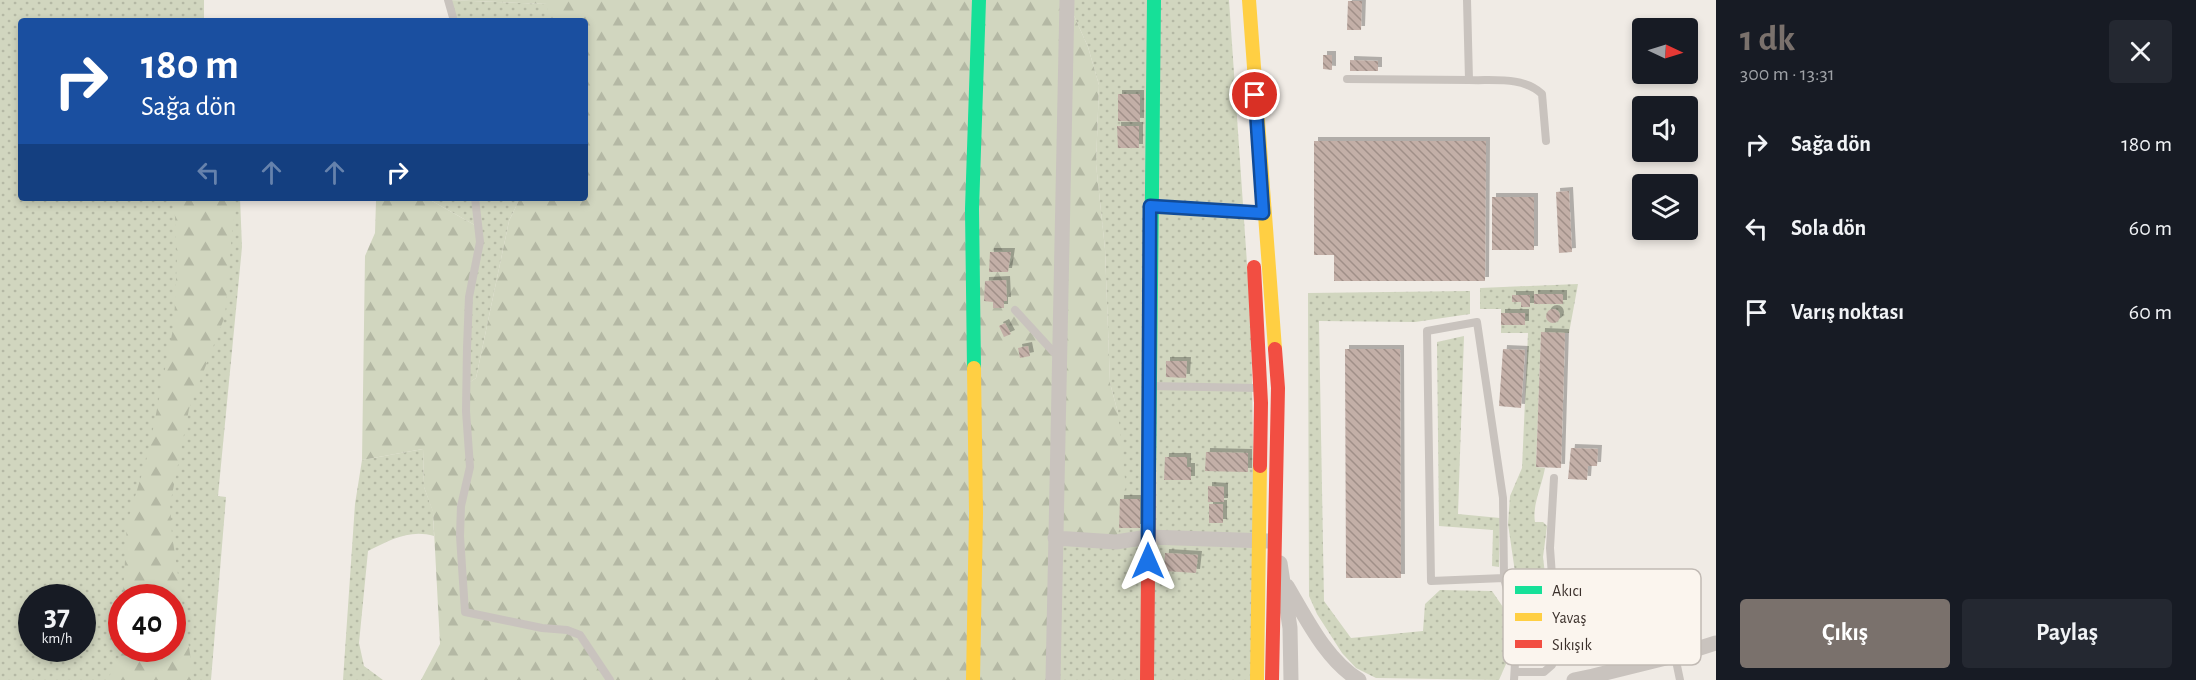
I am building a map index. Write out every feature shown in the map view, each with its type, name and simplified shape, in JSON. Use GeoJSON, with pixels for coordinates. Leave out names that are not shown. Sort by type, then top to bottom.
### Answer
{"type":"FeatureCollection","features":[{"type":"Feature","properties":{"kind":"main road"},"geometry":{"type":"LineString","coordinates":[[973,680],[976,513],[972,209],[979,0]]}},
{"type":"Feature","properties":{"kind":"main road"},"geometry":{"type":"LineString","coordinates":[[1147,680],[1148,386],[1154,0]]}},
{"type":"Feature","properties":{"kind":"main road"},"geometry":{"type":"LineString","coordinates":[[1237,0],[1257,213],[1278,388],[1257,680]]}},
{"type":"Feature","properties":{"kind":"main road"},"geometry":{"type":"LineString","coordinates":[[1249,0],[1257,213],[1253,248],[1268,541],[1272,680]]}},
{"type":"Feature","properties":{"kind":"street"},"geometry":{"type":"LineString","coordinates":[[1053,680],[1067,0]]}},
{"type":"Feature","properties":{"kind":"street"},"geometry":{"type":"LineString","coordinates":[[1055,538],[1116,542],[1148,537],[1268,541],[1284,582],[1316,635],[1347,673],[1359,680]]}},
{"type":"Feature","properties":{"kind":"street"},"geometry":{"type":"LineString","coordinates":[[1284,582],[1290,628],[1291,680]]}},
{"type":"Feature","properties":{"kind":"street"},"geometry":{"type":"LineString","coordinates":[[1701,648],[1716,643]]}},
{"type":"Feature","properties":{"kind":"street"},"geometry":{"type":"LineString","coordinates":[[1574,680],[1641,665]]}},
{"type":"Feature","properties":{"kind":"lane"},"geometry":{"type":"LineString","coordinates":[[448,0],[453,18]]}},
{"type":"Feature","properties":{"kind":"lane"},"geometry":{"type":"LineString","coordinates":[[1467,0],[1469,81]]}},
{"type":"Feature","properties":{"kind":"lane"},"geometry":{"type":"LineString","coordinates":[[1347,79],[1503,81],[1533,86],[1542,94],[1546,141]]}},
{"type":"Feature","properties":{"kind":"lane"},"geometry":{"type":"LineString","coordinates":[[475,201],[480,242],[469,297],[466,411],[470,467],[461,506],[460,536],[465,612],[542,628],[567,630],[580,635],[610,680]]}},
{"type":"Feature","properties":{"kind":"lane"},"geometry":{"type":"LineString","coordinates":[[1150,206],[1257,213]]}},
{"type":"Feature","properties":{"kind":"lane"},"geometry":{"type":"LineString","coordinates":[[1015,310],[1059,358]]}},
{"type":"Feature","properties":{"kind":"lane"},"geometry":{"type":"LineString","coordinates":[[1503,578],[1431,581],[1427,331],[1477,322],[1503,498],[1504,569]]}},
{"type":"Feature","properties":{"kind":"lane"},"geometry":{"type":"LineString","coordinates":[[1148,386],[1278,388]]}},
{"type":"Feature","properties":{"kind":"lane"},"geometry":{"type":"LineString","coordinates":[[1552,569],[1550,548],[1554,478]]}},
{"type":"Feature","properties":{"kind":"lane"},"geometry":{"type":"LineString","coordinates":[[1514,676],[1544,672],[1552,665]]}},
{"type":"Feature","properties":{"kind":"lane"},"geometry":{"type":"LineString","coordinates":[[1677,665],[1680,680]]}},
{"type":"Feature","properties":{"kind":"green space"},"geometry":{"type":"Polygon","coordinates":[[[0,0],[204,0],[204,18],[18,18],[18,201],[240,201],[242,247],[218,496],[226,497],[211,680],[0,680],[0,0]]]}},
{"type":"Feature","properties":{"kind":"green space"},"geometry":{"type":"Polygon","coordinates":[[[448,0],[548,4],[548,18],[453,18],[448,0]]]}},
{"type":"Feature","properties":{"kind":"green space"},"geometry":{"type":"Polygon","coordinates":[[[448,0],[1067,0],[1088,47],[1099,85],[1096,164],[1105,249],[1110,383],[1118,413],[1127,498],[1116,542],[1055,538],[1053,680],[421,680],[440,644],[433,512],[424,487],[423,449],[362,460],[365,256],[375,233],[376,201],[432,201],[480,228],[472,273],[467,384],[476,378],[509,221],[519,201],[588,201],[588,18],[548,18],[547,4],[448,0]]]}},
{"type":"Feature","properties":{"kind":"green space"},"geometry":{"type":"Polygon","coordinates":[[[1067,0],[1229,0],[1251,322],[1257,680],[1054,680],[1055,538],[1115,542],[1119,528],[1118,413],[1110,383],[1105,249],[1096,164],[1099,85],[1088,47],[1067,0]]]}},
{"type":"Feature","properties":{"kind":"green space"},"geometry":{"type":"Polygon","coordinates":[[[174,201],[235,201],[225,316],[189,409],[170,505],[179,584],[124,584],[127,523],[148,454],[174,324],[177,257],[174,201]]]}},
{"type":"Feature","properties":{"kind":"green space"},"geometry":{"type":"Polygon","coordinates":[[[432,201],[519,201],[509,221],[476,378],[466,385],[467,348],[480,228],[432,201]]]}},
{"type":"Feature","properties":{"kind":"green space"},"geometry":{"type":"Polygon","coordinates":[[[1578,284],[1569,333],[1541,333],[1536,467],[1545,468],[1534,516],[1535,522],[1543,522],[1547,526],[1543,557],[1544,569],[1515,569],[1508,524],[1510,496],[1522,468],[1528,333],[1501,333],[1501,309],[1480,309],[1480,288],[1578,284]]]}},
{"type":"Feature","properties":{"kind":"green space"},"geometry":{"type":"Polygon","coordinates":[[[1470,291],[1470,314],[1415,322],[1319,321],[1324,601],[1351,638],[1423,631],[1425,604],[1440,590],[1492,591],[1503,607],[1503,665],[1506,665],[1499,680],[1376,678],[1356,668],[1342,653],[1317,614],[1309,596],[1308,293],[1470,291]]]}},
{"type":"Feature","properties":{"kind":"green space"},"geometry":{"type":"Polygon","coordinates":[[[1464,336],[1458,514],[1500,518],[1499,567],[1492,566],[1493,530],[1439,526],[1437,342],[1464,336]]]}},
{"type":"Feature","properties":{"kind":"green space"},"geometry":{"type":"Polygon","coordinates":[[[423,449],[424,487],[433,511],[434,536],[408,535],[368,551],[359,643],[364,666],[383,680],[343,680],[355,504],[362,460],[423,449]]]}},
{"type":"Feature","properties":{"kind":"green space"},"geometry":{"type":"Polygon","coordinates":[[[186,627],[194,680],[107,680],[117,662],[186,662],[186,627]]]}},
{"type":"Feature","properties":{"kind":"building"},"geometry":{"type":"Polygon","coordinates":[[[1348,1],[1362,1],[1361,30],[1347,30],[1348,1]]]}},
{"type":"Feature","properties":{"kind":"building"},"geometry":{"type":"Polygon","coordinates":[[[1323,55],[1332,55],[1332,70],[1323,69],[1323,55]]]}},
{"type":"Feature","properties":{"kind":"building"},"geometry":{"type":"Polygon","coordinates":[[[1350,60],[1378,61],[1378,71],[1350,71],[1350,60]]]}},
{"type":"Feature","properties":{"kind":"building"},"geometry":{"type":"Polygon","coordinates":[[[1118,94],[1140,94],[1140,122],[1118,121],[1118,94]]]}},
{"type":"Feature","properties":{"kind":"building"},"geometry":{"type":"Polygon","coordinates":[[[1117,126],[1139,126],[1139,148],[1118,148],[1117,126]]]}},
{"type":"Feature","properties":{"kind":"building"},"geometry":{"type":"Polygon","coordinates":[[[1314,141],[1486,141],[1485,281],[1334,281],[1334,255],[1314,255],[1314,141]]]}},
{"type":"Feature","properties":{"kind":"building"},"geometry":{"type":"Polygon","coordinates":[[[1569,191],[1572,252],[1559,253],[1556,192],[1569,191]]]}},
{"type":"Feature","properties":{"kind":"building"},"geometry":{"type":"Polygon","coordinates":[[[1492,197],[1534,197],[1534,250],[1492,250],[1492,197]]]}},
{"type":"Feature","properties":{"kind":"building"},"geometry":{"type":"Polygon","coordinates":[[[990,252],[1011,252],[1008,272],[989,272],[990,252]]]}},
{"type":"Feature","properties":{"kind":"building"},"geometry":{"type":"Polygon","coordinates":[[[1006,280],[1007,301],[1004,301],[1004,308],[993,308],[993,302],[984,301],[985,281],[1006,280]]]}},
{"type":"Feature","properties":{"kind":"building"},"geometry":{"type":"Polygon","coordinates":[[[1534,294],[1563,294],[1563,304],[1534,304],[1534,294]]]}},
{"type":"Feature","properties":{"kind":"building"},"geometry":{"type":"Polygon","coordinates":[[[1512,295],[1530,295],[1530,307],[1521,307],[1521,302],[1512,302],[1512,295]]]}},
{"type":"Feature","properties":{"kind":"building"},"geometry":{"type":"Polygon","coordinates":[[[1553,309],[1558,311],[1560,316],[1558,321],[1553,323],[1548,321],[1546,316],[1548,311],[1553,309]]]}},
{"type":"Feature","properties":{"kind":"building"},"geometry":{"type":"Polygon","coordinates":[[[1501,313],[1525,313],[1525,325],[1501,325],[1501,313]]]}},
{"type":"Feature","properties":{"kind":"building"},"geometry":{"type":"Polygon","coordinates":[[[1005,323],[1011,334],[1004,337],[999,326],[1005,323]]]}},
{"type":"Feature","properties":{"kind":"building"},"geometry":{"type":"Polygon","coordinates":[[[1541,332],[1565,333],[1561,468],[1536,467],[1541,332]]]}},
{"type":"Feature","properties":{"kind":"building"},"geometry":{"type":"Polygon","coordinates":[[[1028,346],[1030,356],[1020,358],[1018,348],[1028,346]]]}},
{"type":"Feature","properties":{"kind":"building"},"geometry":{"type":"Polygon","coordinates":[[[1345,349],[1400,349],[1401,578],[1346,578],[1345,349]]]}},
{"type":"Feature","properties":{"kind":"building"},"geometry":{"type":"Polygon","coordinates":[[[1503,349],[1525,350],[1521,408],[1499,406],[1503,349]]]}},
{"type":"Feature","properties":{"kind":"building"},"geometry":{"type":"Polygon","coordinates":[[[1166,361],[1187,361],[1186,378],[1166,377],[1166,361]]]}},
{"type":"Feature","properties":{"kind":"building"},"geometry":{"type":"Polygon","coordinates":[[[1571,448],[1598,449],[1597,466],[1588,466],[1587,480],[1568,479],[1571,448]]]}},
{"type":"Feature","properties":{"kind":"building"},"geometry":{"type":"Polygon","coordinates":[[[1206,452],[1248,453],[1248,472],[1205,471],[1206,452]]]}},
{"type":"Feature","properties":{"kind":"building"},"geometry":{"type":"Polygon","coordinates":[[[1165,457],[1187,457],[1187,467],[1191,467],[1191,480],[1164,480],[1165,457]]]}},
{"type":"Feature","properties":{"kind":"building"},"geometry":{"type":"Polygon","coordinates":[[[1208,486],[1224,487],[1224,502],[1208,502],[1208,486]]]}},
{"type":"Feature","properties":{"kind":"building"},"geometry":{"type":"Polygon","coordinates":[[[1120,499],[1140,499],[1140,528],[1119,528],[1120,499]]]}},
{"type":"Feature","properties":{"kind":"building"},"geometry":{"type":"Polygon","coordinates":[[[1209,504],[1223,504],[1223,523],[1209,523],[1209,504]]]}},
{"type":"Feature","properties":{"kind":"building"},"geometry":{"type":"Polygon","coordinates":[[[1165,553],[1198,555],[1196,573],[1164,571],[1165,553]]]}},
{"type":"Feature","properties":{"kind":"traffic: fast"},"geometry":{"type":"LineString","coordinates":[[974,368],[972,209],[979,0]]}},
{"type":"Feature","properties":{"kind":"traffic: fast"},"geometry":{"type":"LineString","coordinates":[[1149,473],[1154,0]]}},
{"type":"Feature","properties":{"kind":"traffic: slow"},"geometry":{"type":"LineString","coordinates":[[1249,0],[1275,349]]}},
{"type":"Feature","properties":{"kind":"traffic: slow"},"geometry":{"type":"LineString","coordinates":[[973,680],[976,513],[974,368]]}},
{"type":"Feature","properties":{"kind":"traffic: slow"},"geometry":{"type":"LineString","coordinates":[[1257,680],[1260,466]]}},
{"type":"Feature","properties":{"kind":"traffic: jam"},"geometry":{"type":"LineString","coordinates":[[1254,267],[1261,403],[1260,466]]}},
{"type":"Feature","properties":{"kind":"traffic: jam"},"geometry":{"type":"LineString","coordinates":[[1272,680],[1278,388],[1275,349]]}},
{"type":"Feature","properties":{"kind":"traffic: jam"},"geometry":{"type":"LineString","coordinates":[[1147,680],[1149,473]]}},
{"type":"Feature","properties":{"kind":"route"},"geometry":{"type":"LineString","coordinates":[[1148,561],[1150,206],[1263,213],[1255,95]]}}]}
